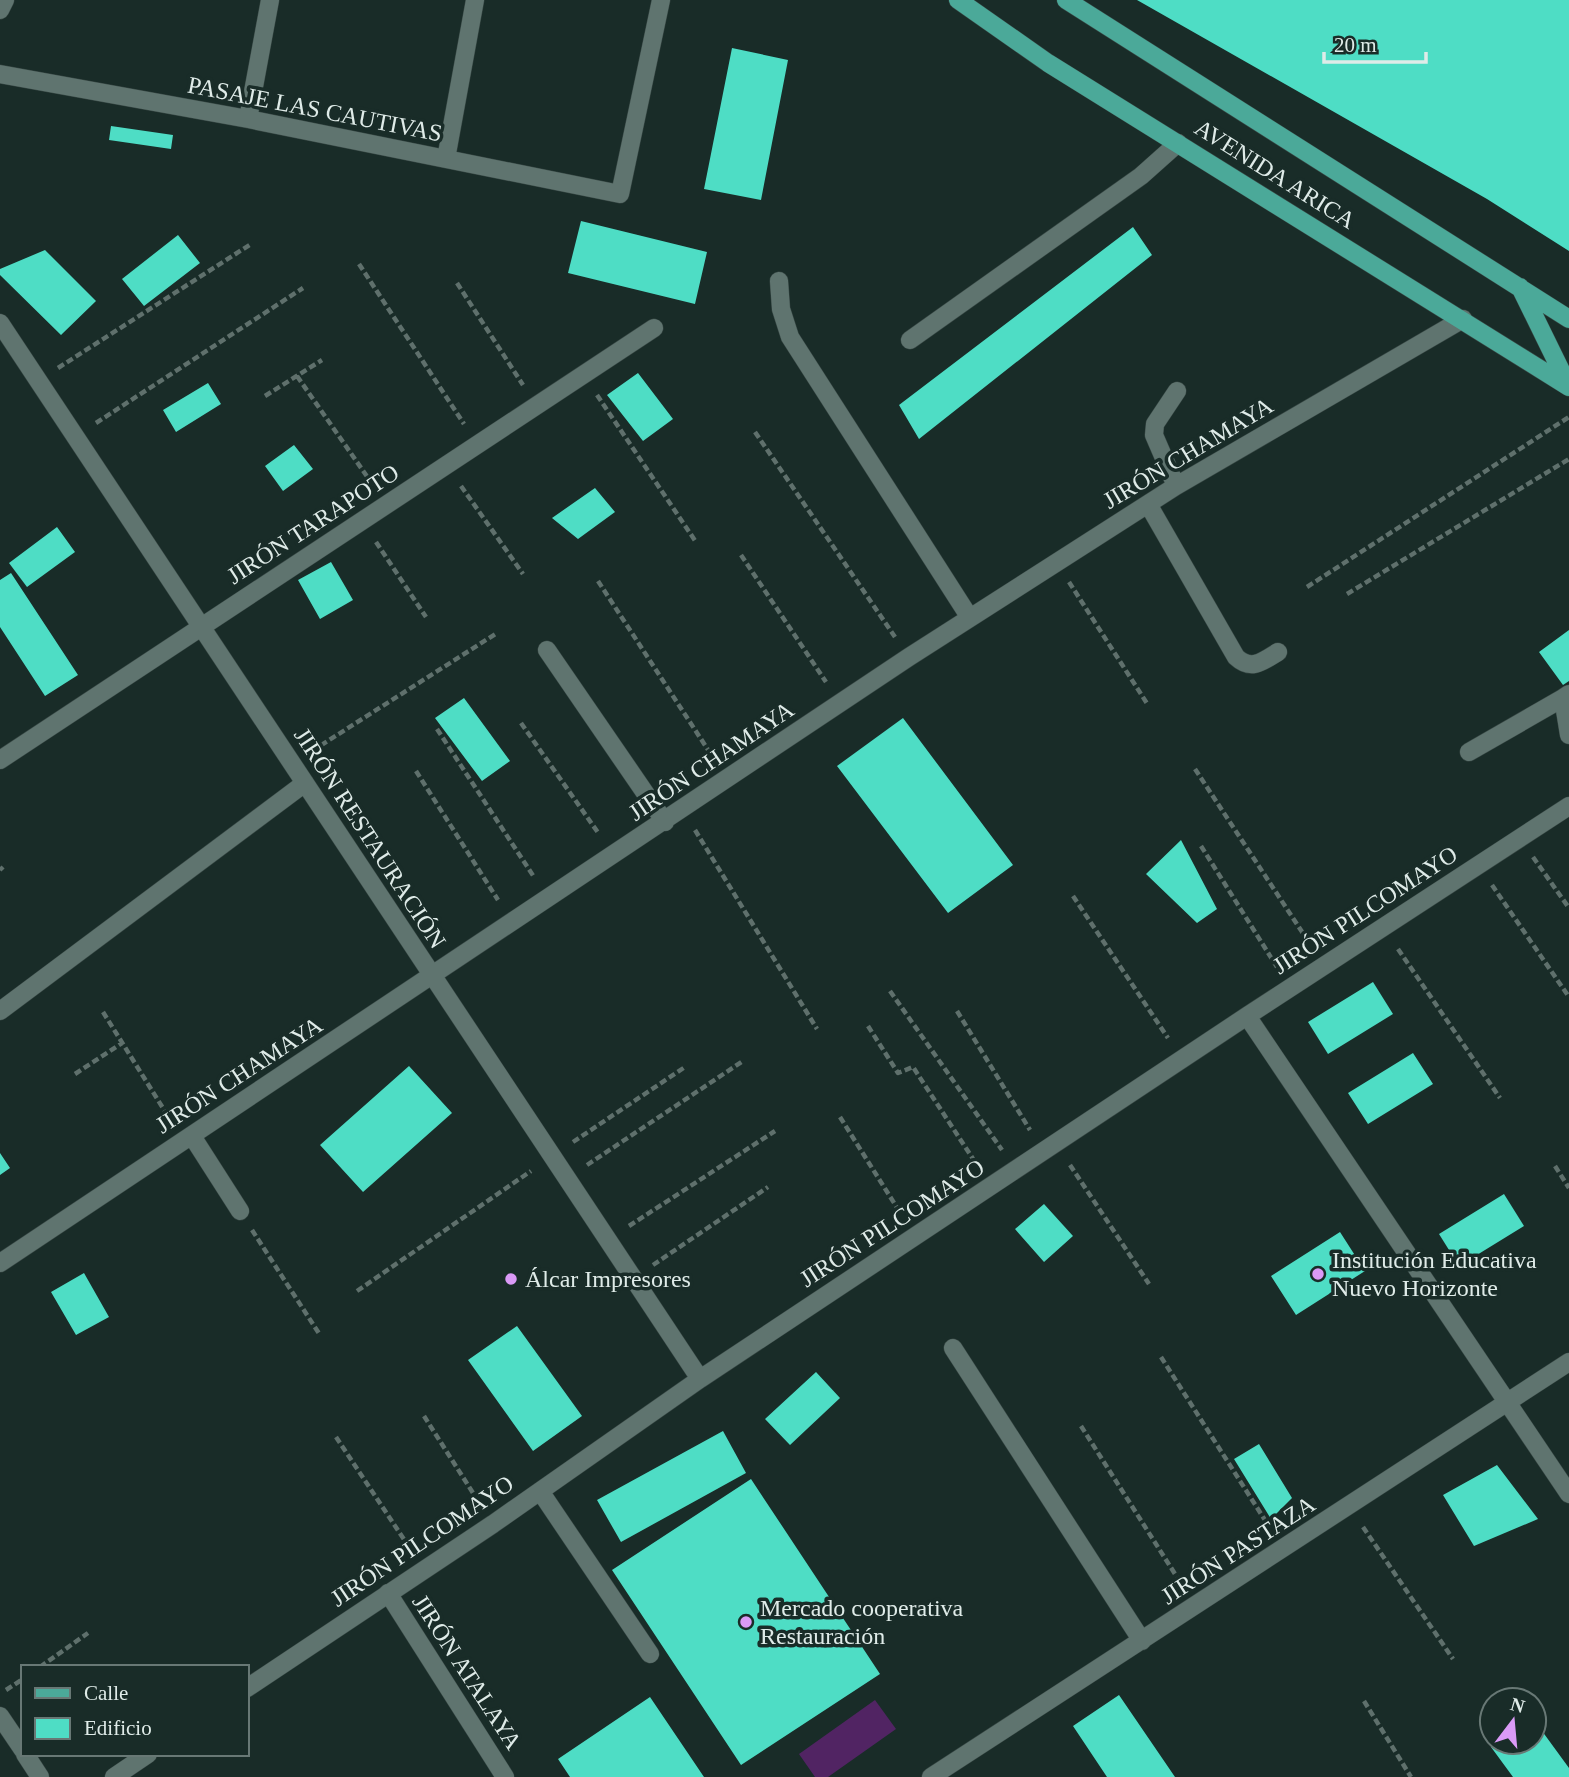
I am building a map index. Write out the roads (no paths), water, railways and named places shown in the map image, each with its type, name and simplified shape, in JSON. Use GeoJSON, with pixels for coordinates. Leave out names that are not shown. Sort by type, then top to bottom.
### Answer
{"type":"FeatureCollection","features":[{"type":"Feature","properties":{"kind":"main road","name":"AVENIDA ARICA"},"geometry":{"type":"LineString","coordinates":[[958,0],[1048,63],[1569,387]]}},
{"type":"Feature","properties":{"kind":"main road","name":"AVENIDA ARICA"},"geometry":{"type":"LineString","coordinates":[[1066,0],[1569,319]]}},
{"type":"Feature","properties":{"kind":"main road"},"geometry":{"type":"LineString","coordinates":[[1520,287],[1569,387]]}},
{"type":"Feature","properties":{"kind":"street"},"geometry":{"type":"LineString","coordinates":[[0,10],[5,0]]}},
{"type":"Feature","properties":{"kind":"street"},"geometry":{"type":"LineString","coordinates":[[248,119],[270,0]]}},
{"type":"Feature","properties":{"kind":"street"},"geometry":{"type":"LineString","coordinates":[[446,159],[475,0]]}},
{"type":"Feature","properties":{"kind":"street","name":"PASAJE LAS CAUTIVAS"},"geometry":{"type":"LineString","coordinates":[[0,74],[248,119],[620,194],[661,0]]}},
{"type":"Feature","properties":{"kind":"street"},"geometry":{"type":"LineString","coordinates":[[910,340],[1140,176],[1178,143]]}},
{"type":"Feature","properties":{"kind":"street"},"geometry":{"type":"LineString","coordinates":[[779,281],[781,309],[790,337],[970,618]]}},
{"type":"Feature","properties":{"kind":"street","name":"JIRÓN CHAMAYA"},"geometry":{"type":"LineString","coordinates":[[0,1263],[432,975],[513,924],[909,657],[1176,486],[1462,319]]}},
{"type":"Feature","properties":{"kind":"street","name":"JIRÓN RESTAURACIÓN"},"geometry":{"type":"LineString","coordinates":[[0,323],[700,1380]]}},
{"type":"Feature","properties":{"kind":"street","name":"JIRÓN TARAPOTO"},"geometry":{"type":"LineString","coordinates":[[0,760],[654,328]]}},
{"type":"Feature","properties":{"kind":"street"},"geometry":{"type":"LineString","coordinates":[[1176,486],[1154,435],[1155,424],[1177,391]]}},
{"type":"Feature","properties":{"kind":"street"},"geometry":{"type":"LineString","coordinates":[[1148,504],[1236,657],[1244,665],[1255,666],[1278,652]]}},
{"type":"Feature","properties":{"kind":"street"},"geometry":{"type":"LineString","coordinates":[[547,650],[665,822]]}},
{"type":"Feature","properties":{"kind":"street"},"geometry":{"type":"LineString","coordinates":[[1469,752],[1566,696],[1569,735]]}},
{"type":"Feature","properties":{"kind":"street"},"geometry":{"type":"LineString","coordinates":[[0,1011],[305,783]]}},
{"type":"Feature","properties":{"kind":"street","name":"JIRÓN PILCOMAYO"},"geometry":{"type":"LineString","coordinates":[[248,1687],[493,1524],[700,1380],[1183,1058],[1569,807]]}},
{"type":"Feature","properties":{"kind":"street"},"geometry":{"type":"LineString","coordinates":[[1247,1016],[1569,1494]]}},
{"type":"Feature","properties":{"kind":"street"},"geometry":{"type":"LineString","coordinates":[[188,1139],[240,1211]]}},
{"type":"Feature","properties":{"kind":"street"},"geometry":{"type":"LineString","coordinates":[[953,1348],[1142,1641]]}},
{"type":"Feature","properties":{"kind":"street","name":"JIRÓN PASTAZA"},"geometry":{"type":"LineString","coordinates":[[932,1777],[1569,1362]]}},
{"type":"Feature","properties":{"kind":"street"},"geometry":{"type":"LineString","coordinates":[[540,1491],[650,1654]]}},
{"type":"Feature","properties":{"kind":"street","name":"JIRÓN ATALAYA"},"geometry":{"type":"LineString","coordinates":[[388,1593],[505,1777]]}},
{"type":"Feature","properties":{"kind":"street"},"geometry":{"type":"LineString","coordinates":[[0,1716],[21,1748]]}},
{"type":"Feature","properties":{"kind":"street"},"geometry":{"type":"LineString","coordinates":[[27,1756],[40,1777]]}},
{"type":"Feature","properties":{"kind":"street"},"geometry":{"type":"LineString","coordinates":[[114,1777],[145,1756]]}},
{"type":"Feature","properties":{"kind":"place","name":"Institución Educativa Nuevo Horizonte"},"geometry":{"type":"Point","coordinates":[1318,1274]}},
{"type":"Feature","properties":{"kind":"place","name":"Álcar Impresores"},"geometry":{"type":"Point","coordinates":[511,1279]}},
{"type":"Feature","properties":{"kind":"place","name":"Mercado cooperativa Restauración"},"geometry":{"type":"Point","coordinates":[746,1622]}}]}
